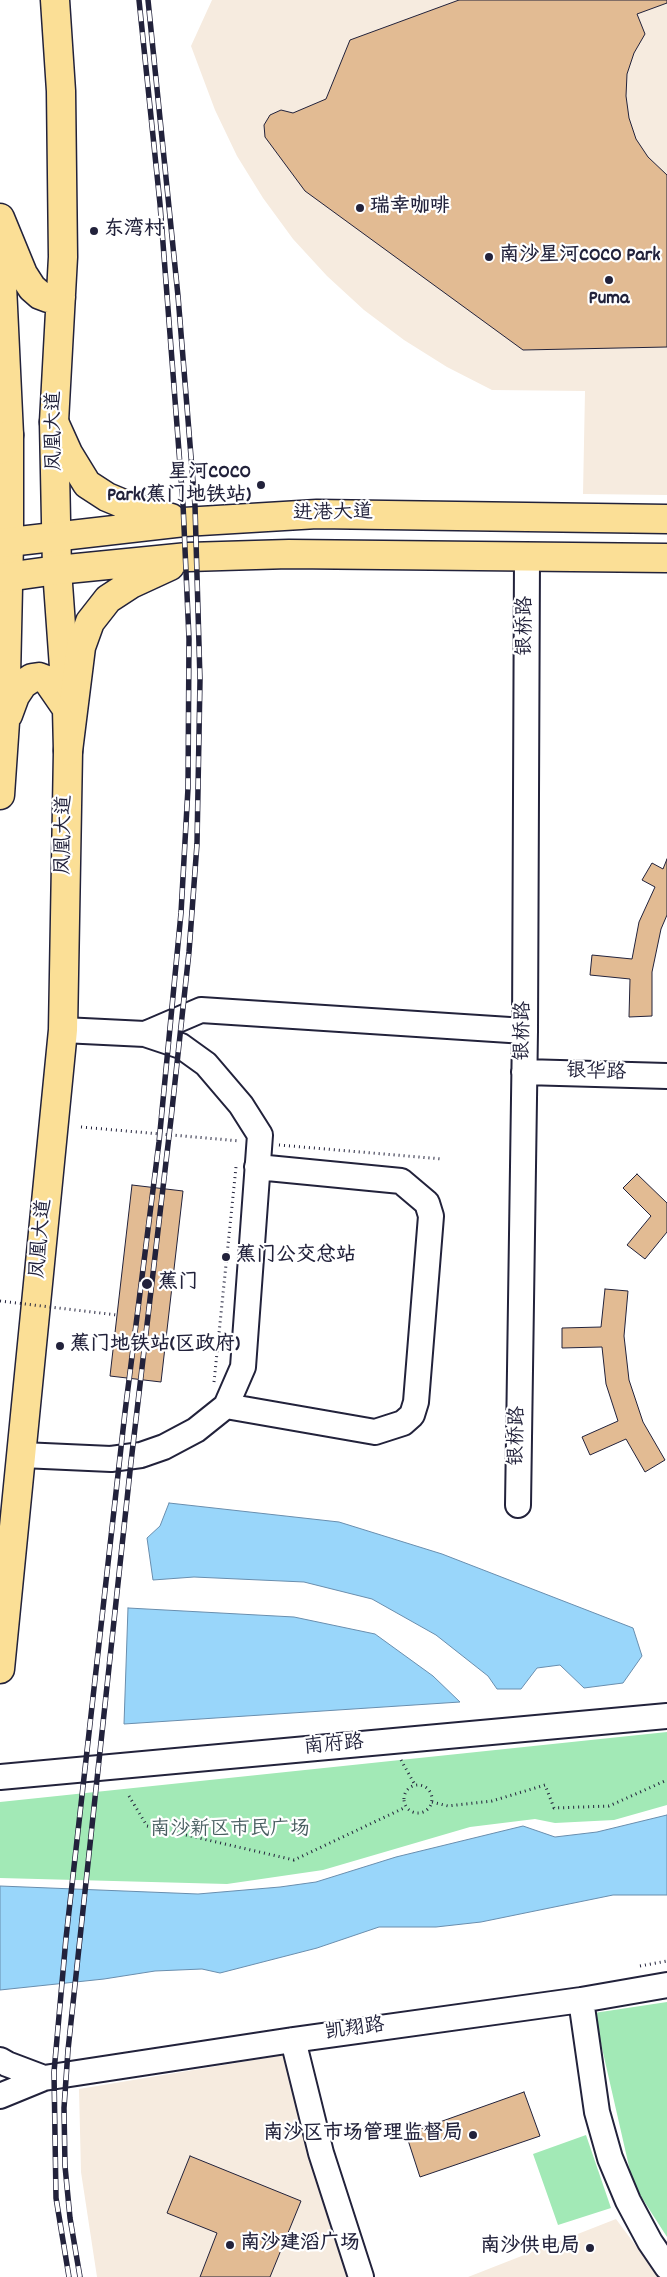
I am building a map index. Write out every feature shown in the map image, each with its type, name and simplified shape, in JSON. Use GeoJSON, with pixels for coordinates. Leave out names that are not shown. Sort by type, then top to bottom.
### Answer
{"type":"FeatureCollection","features":[{"type":"Feature","properties":{"kind":"main road","name":"凤凰大道"},"geometry":{"type":"LineString","coordinates":[[0,1668],[63,1030],[68,751],[58,570],[54,422],[63,257],[62,91],[55,0]]}},
{"type":"Feature","properties":{"kind":"main road"},"geometry":{"type":"LineString","coordinates":[[0,218],[23,274],[32,288],[40,295],[48,298],[61,297]]}},
{"type":"Feature","properties":{"kind":"main road"},"geometry":{"type":"LineString","coordinates":[[0,243],[4,442],[6,722],[0,795]]}},
{"type":"Feature","properties":{"kind":"main road"},"geometry":{"type":"LineString","coordinates":[[54,422],[68,453],[87,484],[131,507],[184,522]]}},
{"type":"Feature","properties":{"kind":"main road","name":"进港大道"},"geometry":{"type":"LineString","coordinates":[[4,543],[184,522],[317,514],[667,519]]}},
{"type":"Feature","properties":{"kind":"main road","name":"进港大道"},"geometry":{"type":"LineString","coordinates":[[4,577],[188,558],[290,554],[667,558]]}},
{"type":"Feature","properties":{"kind":"main road"},"geometry":{"type":"LineString","coordinates":[[68,751],[82,647],[90,622],[108,599],[131,584],[188,558]]}},
{"type":"Feature","properties":{"kind":"main road"},"geometry":{"type":"LineString","coordinates":[[6,722],[15,696],[23,684],[32,678],[39,677],[47,680],[67,709]]}},
{"type":"Feature","properties":{"kind":"street","name":"银桥路"},"geometry":{"type":"LineString","coordinates":[[518,1506],[525,1031],[527,557]]}},
{"type":"Feature","properties":{"kind":"street"},"geometry":{"type":"LineString","coordinates":[[145,1034],[201,1010],[525,1031]]}},
{"type":"Feature","properties":{"kind":"street"},"geometry":{"type":"LineString","coordinates":[[22,1455],[111,1458],[141,1455],[164,1447],[196,1430],[226,1406],[243,1367],[247,1164],[260,1135],[241,1105],[206,1064],[181,1046],[145,1034],[63,1030]]}},
{"type":"Feature","properties":{"kind":"street","name":"银华路"},"geometry":{"type":"LineString","coordinates":[[524,1072],[667,1076]]}},
{"type":"Feature","properties":{"kind":"street"},"geometry":{"type":"LineString","coordinates":[[226,1406],[375,1432],[403,1423],[412,1415],[416,1402],[431,1216],[427,1203],[401,1182],[247,1164]]}},
{"type":"Feature","properties":{"kind":"street","name":"南府路"},"geometry":{"type":"LineString","coordinates":[[0,1777],[667,1716]]}},
{"type":"Feature","properties":{"kind":"street","name":"凯翔路"},"geometry":{"type":"LineString","coordinates":[[0,2096],[44,2078],[293,2040],[581,2000],[667,1985]]}},
{"type":"Feature","properties":{"kind":"street"},"geometry":{"type":"LineString","coordinates":[[581,2000],[597,2112],[610,2158],[628,2201],[650,2242],[667,2267]]}},
{"type":"Feature","properties":{"kind":"street"},"geometry":{"type":"LineString","coordinates":[[293,2040],[321,2153],[361,2277]]}},
{"type":"Feature","properties":{"kind":"street"},"geometry":{"type":"LineString","coordinates":[[0,2060],[44,2078]]}},
{"type":"Feature","properties":{"kind":"path"},"geometry":{"type":"LineString","coordinates":[[237,1151],[238,1141]]}},
{"type":"Feature","properties":{"kind":"path"},"geometry":{"type":"LineString","coordinates":[[213,1385],[247,1164]]}},
{"type":"Feature","properties":{"kind":"path"},"geometry":{"type":"LineString","coordinates":[[0,1301],[117,1315]]}},
{"type":"Feature","properties":{"kind":"path"},"geometry":{"type":"LineString","coordinates":[[401,1760],[416,1785]]}},
{"type":"Feature","properties":{"kind":"path"},"geometry":{"type":"LineString","coordinates":[[432,1802],[448,1806],[492,1800],[545,1785],[554,1808],[609,1806],[667,1780]]}},
{"type":"Feature","properties":{"kind":"path"},"geometry":{"type":"LineString","coordinates":[[420,1784],[429,1789],[432,1802],[427,1810],[419,1813],[410,1810],[404,1803],[405,1793],[420,1784]]}},
{"type":"Feature","properties":{"kind":"path"},"geometry":{"type":"LineString","coordinates":[[128,1796],[147,1826],[294,1860],[406,1807]]}},
{"type":"Feature","properties":{"kind":"path"},"geometry":{"type":"LineString","coordinates":[[640,1966],[667,1961]]}},
{"type":"Feature","properties":{"kind":"shaded area","name":"南沙星河COCO Park"},"geometry":{"type":"Polygon","coordinates":[[[212,0],[667,0],[667,495],[583,494],[585,391],[492,390],[447,367],[404,340],[364,310],[327,276],[293,239],[263,198],[237,156],[215,110],[191,46],[212,0]]]}},
{"type":"Feature","properties":{"kind":"shaded area","name":"南沙建滔广场"},"geometry":{"type":"Polygon","coordinates":[[[284,2055],[332,2234],[349,2277],[97,2277],[81,2172],[79,2089],[284,2055]]]}},
{"type":"Feature","properties":{"kind":"shaded area","name":"南沙供电局"},"geometry":{"type":"Polygon","coordinates":[[[616,2219],[659,2277],[468,2277],[616,2219]]]}},
{"type":"Feature","properties":{"kind":"green space","name":"南沙新区市民广场"},"geometry":{"type":"Polygon","coordinates":[[[667,1732],[667,1805],[614,1820],[555,1823],[535,1819],[470,1827],[323,1870],[227,1884],[0,1878],[0,1802],[667,1732]]]}},
{"type":"Feature","properties":{"kind":"green space"},"geometry":{"type":"Polygon","coordinates":[[[667,2002],[667,2237],[633,2184],[594,2013],[667,2002]]]}},
{"type":"Feature","properties":{"kind":"green space"},"geometry":{"type":"Polygon","coordinates":[[[586,2135],[611,2208],[558,2225],[533,2154],[586,2135]]]}},
{"type":"Feature","properties":{"kind":"water"},"geometry":{"type":"Polygon","coordinates":[[[169,1503],[339,1522],[442,1554],[633,1628],[642,1656],[623,1683],[584,1688],[560,1665],[537,1668],[521,1689],[497,1689],[488,1676],[436,1635],[372,1599],[304,1582],[194,1577],[153,1580],[147,1538],[160,1526],[169,1503]]]}},
{"type":"Feature","properties":{"kind":"water"},"geometry":{"type":"Polygon","coordinates":[[[128,1608],[294,1617],[375,1634],[433,1676],[460,1702],[124,1724],[128,1608]]]}},
{"type":"Feature","properties":{"kind":"water"},"geometry":{"type":"Polygon","coordinates":[[[667,1815],[667,1895],[613,1895],[481,1922],[436,1927],[379,1927],[317,1948],[220,1973],[202,1969],[155,1971],[104,1979],[0,1990],[0,1886],[198,1894],[280,1887],[316,1882],[396,1857],[523,1826],[555,1837],[597,1832],[667,1815]]]}},
{"type":"Feature","properties":{"kind":"building","name":"南沙星河COCO Park"},"geometry":{"type":"Polygon","coordinates":[[[459,0],[667,0],[667,3],[637,14],[645,34],[634,53],[627,74],[626,96],[629,118],[636,139],[648,157],[667,175],[667,347],[523,350],[305,191],[265,137],[264,125],[270,115],[281,110],[293,113],[326,99],[350,40],[459,0]]]}},
{"type":"Feature","properties":{"kind":"building"},"geometry":{"type":"Polygon","coordinates":[[[667,859],[667,915],[661,929],[652,972],[652,1016],[629,1017],[630,979],[590,975],[592,955],[632,959],[639,922],[655,887],[642,880],[652,863],[663,869],[667,859]]]}},
{"type":"Feature","properties":{"kind":"building"},"geometry":{"type":"Polygon","coordinates":[[[637,1174],[667,1203],[667,1232],[645,1259],[627,1245],[651,1216],[623,1188],[637,1174]]]}},
{"type":"Feature","properties":{"kind":"building","name":"蕉门"},"geometry":{"type":"Polygon","coordinates":[[[132,1185],[183,1191],[161,1382],[110,1376],[132,1185]]]}},
{"type":"Feature","properties":{"kind":"building"},"geometry":{"type":"Polygon","coordinates":[[[605,1289],[628,1291],[624,1336],[629,1380],[643,1422],[665,1460],[645,1472],[626,1439],[590,1455],[582,1437],[618,1421],[606,1384],[602,1347],[562,1348],[562,1328],[601,1327],[605,1289]]]}},
{"type":"Feature","properties":{"kind":"building","name":"南沙区市场管理监督局"},"geometry":{"type":"Polygon","coordinates":[[[524,2092],[540,2136],[420,2177],[406,2134],[524,2092]]]}},
{"type":"Feature","properties":{"kind":"building"},"geometry":{"type":"Polygon","coordinates":[[[190,2156],[301,2201],[270,2277],[200,2277],[217,2233],[167,2213],[190,2156]]]}},
{"type":"Feature","properties":{"kind":"railway"},"geometry":{"type":"LineString","coordinates":[[69,2277],[56,2198],[54,2072],[66,1938],[125,1412],[159,1142],[181,913],[188,788],[189,639],[183,504],[160,204],[139,0]]}},
{"type":"Feature","properties":{"kind":"railway"},"geometry":{"type":"LineString","coordinates":[[80,2277],[70,2218],[65,2166],[64,2108],[68,2050],[131,1462],[189,952],[197,844],[200,680],[195,506],[178,296],[148,0]]}},
{"type":"Feature","properties":{"kind":"place","name":"瑞幸咖啡"},"geometry":{"type":"Point","coordinates":[360,208]}},
{"type":"Feature","properties":{"kind":"place","name":"东湾村"},"geometry":{"type":"Point","coordinates":[94,231]}},
{"type":"Feature","properties":{"kind":"place","name":"南沙星河COCO Park"},"geometry":{"type":"Point","coordinates":[489,257]}},
{"type":"Feature","properties":{"kind":"place","name":"Puma"},"geometry":{"type":"Point","coordinates":[609,280]}},
{"type":"Feature","properties":{"kind":"place","name":"星河COCO Park(蕉门地铁站)"},"geometry":{"type":"Point","coordinates":[261,485]}},
{"type":"Feature","properties":{"kind":"place","name":"蕉门公交总站"},"geometry":{"type":"Point","coordinates":[226,1257]}},
{"type":"Feature","properties":{"kind":"place","name":"蕉门"},"geometry":{"type":"Point","coordinates":[147,1284]}},
{"type":"Feature","properties":{"kind":"place","name":"蕉门地铁站(区政府)"},"geometry":{"type":"Point","coordinates":[60,1346]}},
{"type":"Feature","properties":{"kind":"place","name":"南沙区市场管理监督局"},"geometry":{"type":"Point","coordinates":[473,2135]}},
{"type":"Feature","properties":{"kind":"place","name":"南沙建滔广场"},"geometry":{"type":"Point","coordinates":[230,2245]}},
{"type":"Feature","properties":{"kind":"place","name":"南沙供电局"},"geometry":{"type":"Point","coordinates":[590,2248]}}]}
